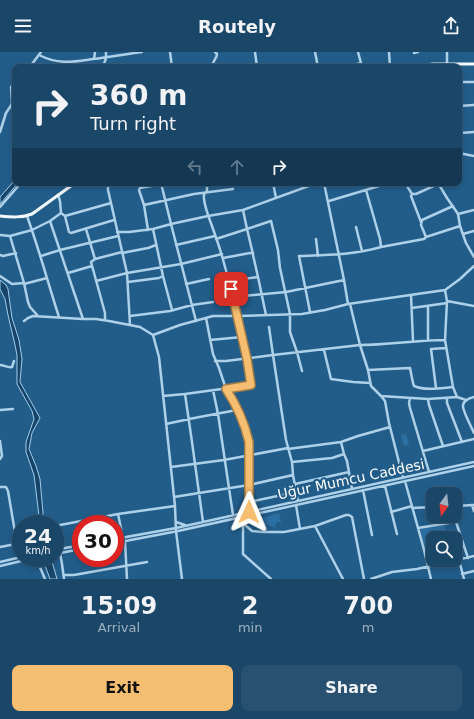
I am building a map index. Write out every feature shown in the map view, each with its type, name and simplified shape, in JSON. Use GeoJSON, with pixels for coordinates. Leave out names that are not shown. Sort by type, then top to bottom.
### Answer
{"type":"FeatureCollection","features":[{"type":"Feature","properties":{"kind":"main road"},"geometry":{"type":"LineString","coordinates":[[432,64],[474,64]]}},
{"type":"Feature","properties":{"kind":"main road"},"geometry":{"type":"LineString","coordinates":[[0,216],[17,217],[32,214],[71,186]]}},
{"type":"Feature","properties":{"kind":"street"},"geometry":{"type":"LineString","coordinates":[[94,59],[95,52]]}},
{"type":"Feature","properties":{"kind":"street"},"geometry":{"type":"LineString","coordinates":[[104,64],[106,52]]}},
{"type":"Feature","properties":{"kind":"street"},"geometry":{"type":"LineString","coordinates":[[31,64],[40,53],[52,60],[62,62],[80,62],[142,52]]}},
{"type":"Feature","properties":{"kind":"street"},"geometry":{"type":"LineString","coordinates":[[170,52],[172,64]]}},
{"type":"Feature","properties":{"kind":"street"},"geometry":{"type":"LineString","coordinates":[[213,64],[217,56],[215,52]]}},
{"type":"Feature","properties":{"kind":"street"},"geometry":{"type":"LineString","coordinates":[[256,52],[257,64]]}},
{"type":"Feature","properties":{"kind":"street"},"geometry":{"type":"LineString","coordinates":[[315,52],[317,64]]}},
{"type":"Feature","properties":{"kind":"street"},"geometry":{"type":"LineString","coordinates":[[358,52],[361,63],[358,64]]}},
{"type":"Feature","properties":{"kind":"street"},"geometry":{"type":"LineString","coordinates":[[388,52],[390,64]]}},
{"type":"Feature","properties":{"kind":"street"},"geometry":{"type":"LineString","coordinates":[[414,53],[418,52]]}},
{"type":"Feature","properties":{"kind":"street"},"geometry":{"type":"LineString","coordinates":[[447,52],[447,64]]}},
{"type":"Feature","properties":{"kind":"street"},"geometry":{"type":"LineString","coordinates":[[462,82],[474,82]]}},
{"type":"Feature","properties":{"kind":"street"},"geometry":{"type":"LineString","coordinates":[[0,132],[6,113],[12,103],[12,87]]}},
{"type":"Feature","properties":{"kind":"street"},"geometry":{"type":"LineString","coordinates":[[462,106],[474,105]]}},
{"type":"Feature","properties":{"kind":"street"},"geometry":{"type":"LineString","coordinates":[[462,131],[474,132]]}},
{"type":"Feature","properties":{"kind":"street"},"geometry":{"type":"LineString","coordinates":[[462,154],[474,156]]}},
{"type":"Feature","properties":{"kind":"street"},"geometry":{"type":"LineString","coordinates":[[0,208],[18,186]]}},
{"type":"Feature","properties":{"kind":"street"},"geometry":{"type":"LineString","coordinates":[[108,186],[114,220],[127,273],[130,325]]}},
{"type":"Feature","properties":{"kind":"street"},"geometry":{"type":"LineString","coordinates":[[148,230],[144,206],[139,191],[140,188],[150,186]]}},
{"type":"Feature","properties":{"kind":"street"},"geometry":{"type":"LineString","coordinates":[[162,186],[196,321]]}},
{"type":"Feature","properties":{"kind":"street"},"geometry":{"type":"LineString","coordinates":[[163,396],[251,385],[247,359],[229,281],[203,197],[207,191],[207,186]]}},
{"type":"Feature","properties":{"kind":"street"},"geometry":{"type":"LineString","coordinates":[[274,186],[276,198]]}},
{"type":"Feature","properties":{"kind":"street"},"geometry":{"type":"LineString","coordinates":[[117,232],[148,230],[208,216],[243,210],[309,186]]}},
{"type":"Feature","properties":{"kind":"street"},"geometry":{"type":"LineString","coordinates":[[325,186],[349,304],[368,370],[370,383],[372,388],[385,401],[390,428],[403,478]]}},
{"type":"Feature","properties":{"kind":"street"},"geometry":{"type":"LineString","coordinates":[[329,201],[380,186]]}},
{"type":"Feature","properties":{"kind":"street"},"geometry":{"type":"LineString","coordinates":[[406,186],[412,194],[411,196],[426,237]]}},
{"type":"Feature","properties":{"kind":"street"},"geometry":{"type":"LineString","coordinates":[[412,194],[416,194],[432,186]]}},
{"type":"Feature","properties":{"kind":"street"},"geometry":{"type":"LineString","coordinates":[[440,186],[458,214],[460,226],[466,243],[474,257]]}},
{"type":"Feature","properties":{"kind":"street"},"geometry":{"type":"LineString","coordinates":[[144,206],[194,194],[233,189]]}},
{"type":"Feature","properties":{"kind":"street"},"geometry":{"type":"LineString","coordinates":[[366,190],[381,247]]}},
{"type":"Feature","properties":{"kind":"street"},"geometry":{"type":"LineString","coordinates":[[58,195],[61,213]]}},
{"type":"Feature","properties":{"kind":"street"},"geometry":{"type":"LineString","coordinates":[[61,213],[66,216],[111,203]]}},
{"type":"Feature","properties":{"kind":"street"},"geometry":{"type":"LineString","coordinates":[[421,222],[424,218],[454,206]]}},
{"type":"Feature","properties":{"kind":"street"},"geometry":{"type":"LineString","coordinates":[[243,210],[266,315]]}},
{"type":"Feature","properties":{"kind":"street"},"geometry":{"type":"LineString","coordinates":[[458,214],[474,210]]}},
{"type":"Feature","properties":{"kind":"street"},"geometry":{"type":"LineString","coordinates":[[0,235],[10,236],[32,230],[50,221],[61,213]]}},
{"type":"Feature","properties":{"kind":"street"},"geometry":{"type":"LineString","coordinates":[[27,216],[41,256],[46,278],[59,317]]}},
{"type":"Feature","properties":{"kind":"street"},"geometry":{"type":"LineString","coordinates":[[66,216],[69,232],[71,233],[114,220]]}},
{"type":"Feature","properties":{"kind":"street"},"geometry":{"type":"LineString","coordinates":[[50,221],[83,319]]}},
{"type":"Feature","properties":{"kind":"street"},"geometry":{"type":"LineString","coordinates":[[176,245],[216,238],[271,221],[290,314],[290,332],[302,371]]}},
{"type":"Feature","properties":{"kind":"street"},"geometry":{"type":"LineString","coordinates":[[310,312],[300,256],[338,255],[362,251],[424,239],[426,237],[460,226]]}},
{"type":"Feature","properties":{"kind":"street"},"geometry":{"type":"LineString","coordinates":[[356,227],[362,251]]}},
{"type":"Feature","properties":{"kind":"street"},"geometry":{"type":"LineString","coordinates":[[86,229],[95,259]]}},
{"type":"Feature","properties":{"kind":"street"},"geometry":{"type":"LineString","coordinates":[[153,229],[172,310]]}},
{"type":"Feature","properties":{"kind":"street"},"geometry":{"type":"LineString","coordinates":[[463,234],[474,231]]}},
{"type":"Feature","properties":{"kind":"street"},"geometry":{"type":"LineString","coordinates":[[10,236],[30,307],[39,316]]}},
{"type":"Feature","properties":{"kind":"street"},"geometry":{"type":"LineString","coordinates":[[41,256],[118,236]]}},
{"type":"Feature","properties":{"kind":"street"},"geometry":{"type":"LineString","coordinates":[[316,239],[318,256]]}},
{"type":"Feature","properties":{"kind":"street"},"geometry":{"type":"LineString","coordinates":[[105,320],[105,313],[91,262],[95,259],[156,245]]}},
{"type":"Feature","properties":{"kind":"street"},"geometry":{"type":"LineString","coordinates":[[0,256],[16,253]]}},
{"type":"Feature","properties":{"kind":"street"},"geometry":{"type":"LineString","coordinates":[[96,281],[127,273],[222,256],[253,254]]}},
{"type":"Feature","properties":{"kind":"street"},"geometry":{"type":"LineString","coordinates":[[68,273],[92,266]]}},
{"type":"Feature","properties":{"kind":"street"},"geometry":{"type":"LineString","coordinates":[[153,335],[213,316],[310,312],[349,304],[445,290],[456,283],[474,266]]}},
{"type":"Feature","properties":{"kind":"street"},"geometry":{"type":"LineString","coordinates":[[0,276],[12,284],[24,284],[46,278]]}},
{"type":"Feature","properties":{"kind":"street"},"geometry":{"type":"LineString","coordinates":[[128,282],[159,278],[163,276]]}},
{"type":"Feature","properties":{"kind":"street"},"geometry":{"type":"LineString","coordinates":[[229,281],[258,277]]}},
{"type":"Feature","properties":{"kind":"street"},"geometry":{"type":"LineString","coordinates":[[186,284],[209,279]]}},
{"type":"Feature","properties":{"kind":"street"},"geometry":{"type":"LineString","coordinates":[[233,297],[286,292],[344,280]]}},
{"type":"Feature","properties":{"kind":"street"},"geometry":{"type":"LineString","coordinates":[[445,290],[447,302],[445,340],[453,387],[457,397]]}},
{"type":"Feature","properties":{"kind":"street"},"geometry":{"type":"LineString","coordinates":[[411,295],[413,341]]}},
{"type":"Feature","properties":{"kind":"street"},"geometry":{"type":"LineString","coordinates":[[130,316],[213,302]]}},
{"type":"Feature","properties":{"kind":"street"},"geometry":{"type":"LineString","coordinates":[[412,308],[447,302],[474,306]]}},
{"type":"Feature","properties":{"kind":"street"},"geometry":{"type":"LineString","coordinates":[[428,306],[428,340]]}},
{"type":"Feature","properties":{"kind":"street"},"geometry":{"type":"LineString","coordinates":[[24,321],[33,316],[96,319],[140,327],[153,335],[159,357],[182,579]]}},
{"type":"Feature","properties":{"kind":"street"},"geometry":{"type":"LineString","coordinates":[[206,318],[215,361],[226,389],[234,401],[248,437],[249,514]]}},
{"type":"Feature","properties":{"kind":"street"},"geometry":{"type":"LineString","coordinates":[[269,327],[298,501]]}},
{"type":"Feature","properties":{"kind":"street"},"geometry":{"type":"LineString","coordinates":[[210,340],[242,337]]}},
{"type":"Feature","properties":{"kind":"street"},"geometry":{"type":"LineString","coordinates":[[215,361],[247,359],[360,345],[445,340]]}},
{"type":"Feature","properties":{"kind":"street"},"geometry":{"type":"LineString","coordinates":[[436,388],[431,349],[446,348]]}},
{"type":"Feature","properties":{"kind":"street"},"geometry":{"type":"LineString","coordinates":[[324,350],[331,379],[370,383]]}},
{"type":"Feature","properties":{"kind":"street"},"geometry":{"type":"LineString","coordinates":[[0,365],[9,368],[12,367],[14,361]]}},
{"type":"Feature","properties":{"kind":"street"},"geometry":{"type":"LineString","coordinates":[[368,370],[410,368],[414,386],[418,388],[453,387]]}},
{"type":"Feature","properties":{"kind":"street"},"geometry":{"type":"LineString","coordinates":[[213,390],[233,515]]}},
{"type":"Feature","properties":{"kind":"street"},"geometry":{"type":"LineString","coordinates":[[185,394],[203,522]]}},
{"type":"Feature","properties":{"kind":"street"},"geometry":{"type":"LineString","coordinates":[[381,396],[428,399],[457,397],[466,400],[474,397]]}},
{"type":"Feature","properties":{"kind":"street"},"geometry":{"type":"LineString","coordinates":[[410,398],[410,408],[429,472]]}},
{"type":"Feature","properties":{"kind":"street"},"geometry":{"type":"LineString","coordinates":[[447,398],[447,403],[462,442]]}},
{"type":"Feature","properties":{"kind":"street"},"geometry":{"type":"LineString","coordinates":[[428,399],[443,446]]}},
{"type":"Feature","properties":{"kind":"street"},"geometry":{"type":"LineString","coordinates":[[466,400],[463,404],[474,434]]}},
{"type":"Feature","properties":{"kind":"street"},"geometry":{"type":"LineString","coordinates":[[0,410],[13,409]]}},
{"type":"Feature","properties":{"kind":"street"},"geometry":{"type":"LineString","coordinates":[[166,424],[237,410]]}},
{"type":"Feature","properties":{"kind":"street"},"geometry":{"type":"LineString","coordinates":[[171,467],[224,460],[288,448],[341,442],[390,428]]}},
{"type":"Feature","properties":{"kind":"street"},"geometry":{"type":"LineString","coordinates":[[422,451],[474,439]]}},
{"type":"Feature","properties":{"kind":"street"},"geometry":{"type":"LineString","coordinates":[[0,441],[2,456],[0,458]]}},
{"type":"Feature","properties":{"kind":"street"},"geometry":{"type":"LineString","coordinates":[[341,442],[347,461],[352,489]]}},
{"type":"Feature","properties":{"kind":"street"},"geometry":{"type":"LineString","coordinates":[[292,462],[332,458],[344,454]]}},
{"type":"Feature","properties":{"kind":"street","name":"Uğur Mumcu Caddesi"},"geometry":{"type":"LineString","coordinates":[[249,514],[298,501],[474,462]]}},
{"type":"Feature","properties":{"kind":"street","name":"Uğur Mumcu Caddesi"},"geometry":{"type":"LineString","coordinates":[[126,541],[474,466]]}},
{"type":"Feature","properties":{"kind":"street"},"geometry":{"type":"LineString","coordinates":[[295,484],[349,472]]}},
{"type":"Feature","properties":{"kind":"street"},"geometry":{"type":"LineString","coordinates":[[174,497],[249,485],[293,475]]}},
{"type":"Feature","properties":{"kind":"street"},"geometry":{"type":"LineString","coordinates":[[405,481],[426,562]]}},
{"type":"Feature","properties":{"kind":"street"},"geometry":{"type":"LineString","coordinates":[[385,486],[397,534]]}},
{"type":"Feature","properties":{"kind":"street"},"geometry":{"type":"LineString","coordinates":[[0,487],[6,487],[8,491],[12,515]]}},
{"type":"Feature","properties":{"kind":"street"},"geometry":{"type":"LineString","coordinates":[[363,490],[372,535]]}},
{"type":"Feature","properties":{"kind":"street"},"geometry":{"type":"LineString","coordinates":[[248,502],[296,492]]}},
{"type":"Feature","properties":{"kind":"street"},"geometry":{"type":"LineString","coordinates":[[296,505],[300,529]]}},
{"type":"Feature","properties":{"kind":"street"},"geometry":{"type":"LineString","coordinates":[[462,506],[473,505],[474,511]]}},
{"type":"Feature","properties":{"kind":"street"},"geometry":{"type":"LineString","coordinates":[[64,524],[118,514],[175,506]]}},
{"type":"Feature","properties":{"kind":"street"},"geometry":{"type":"LineString","coordinates":[[391,512],[412,507],[426,507]]}},
{"type":"Feature","properties":{"kind":"street","name":"Uğur Mumcu Caddesi"},"geometry":{"type":"LineString","coordinates":[[124,538],[176,530],[188,525],[233,515],[243,515]]}},
{"type":"Feature","properties":{"kind":"street"},"geometry":{"type":"LineString","coordinates":[[243,515],[243,554],[271,579]]}},
{"type":"Feature","properties":{"kind":"street"},"geometry":{"type":"LineString","coordinates":[[244,524],[252,531],[284,532],[315,526],[348,515],[352,517],[364,579]]}},
{"type":"Feature","properties":{"kind":"street"},"geometry":{"type":"LineString","coordinates":[[176,522],[188,525]]}},
{"type":"Feature","properties":{"kind":"street"},"geometry":{"type":"LineString","coordinates":[[418,528],[449,523]]}},
{"type":"Feature","properties":{"kind":"street"},"geometry":{"type":"LineString","coordinates":[[455,523],[468,558]]}},
{"type":"Feature","properties":{"kind":"street"},"geometry":{"type":"LineString","coordinates":[[315,526],[343,579]]}},
{"type":"Feature","properties":{"kind":"street"},"geometry":{"type":"LineString","coordinates":[[126,541],[127,579]]}},
{"type":"Feature","properties":{"kind":"street"},"geometry":{"type":"LineString","coordinates":[[0,547],[12,545]]}},
{"type":"Feature","properties":{"kind":"street"},"geometry":{"type":"LineString","coordinates":[[462,559],[474,556]]}},
{"type":"Feature","properties":{"kind":"street"},"geometry":{"type":"LineString","coordinates":[[0,558],[0,562],[12,559]]}},
{"type":"Feature","properties":{"kind":"street"},"geometry":{"type":"LineString","coordinates":[[62,567],[64,577],[147,562]]}},
{"type":"Feature","properties":{"kind":"street"},"geometry":{"type":"LineString","coordinates":[[0,566],[12,563]]}},
{"type":"Feature","properties":{"kind":"street"},"geometry":{"type":"LineString","coordinates":[[372,579],[392,572],[426,566]]}},
{"type":"Feature","properties":{"kind":"street"},"geometry":{"type":"LineString","coordinates":[[39,567],[45,579]]}},
{"type":"Feature","properties":{"kind":"street"},"geometry":{"type":"LineString","coordinates":[[427,567],[431,579]]}},
{"type":"Feature","properties":{"kind":"street"},"geometry":{"type":"LineString","coordinates":[[460,567],[464,579]]}},
{"type":"Feature","properties":{"kind":"street"},"geometry":{"type":"LineString","coordinates":[[462,574],[474,571]]}},
{"type":"Feature","properties":{"kind":"shaded area"},"geometry":{"type":"Polygon","coordinates":[[[12,183],[12,186],[15,186],[0,204],[0,197],[12,183]]]}},
{"type":"Feature","properties":{"kind":"shaded area"},"geometry":{"type":"Polygon","coordinates":[[[0,280],[8,289],[12,318],[19,340],[22,359],[20,382],[40,418],[32,433],[29,449],[40,479],[43,515],[39,515],[34,475],[26,452],[26,442],[34,419],[32,411],[17,384],[17,355],[5,299],[0,289],[0,280]]]}},
{"type":"Feature","properties":{"kind":"shaded area"},"geometry":{"type":"Polygon","coordinates":[[[406,434],[409,444],[404,446],[401,435],[406,434]]]}},
{"type":"Feature","properties":{"kind":"shaded area"},"geometry":{"type":"Polygon","coordinates":[[[279,513],[281,522],[277,522],[277,524],[275,524],[276,528],[268,525],[261,526],[259,519],[279,513]]]}},
{"type":"Feature","properties":{"kind":"shaded area"},"geometry":{"type":"Polygon","coordinates":[[[444,525],[446,531],[426,531],[426,554],[420,529],[444,525]]]}},
{"type":"Feature","properties":{"kind":"shaded area"},"geometry":{"type":"Polygon","coordinates":[[[46,567],[54,567],[57,579],[50,579],[46,567]]]}},
{"type":"Feature","properties":{"kind":"route"},"geometry":{"type":"LineString","coordinates":[[231,289],[247,359],[251,385],[226,389],[234,401],[249,442],[249,512]]}}]}
